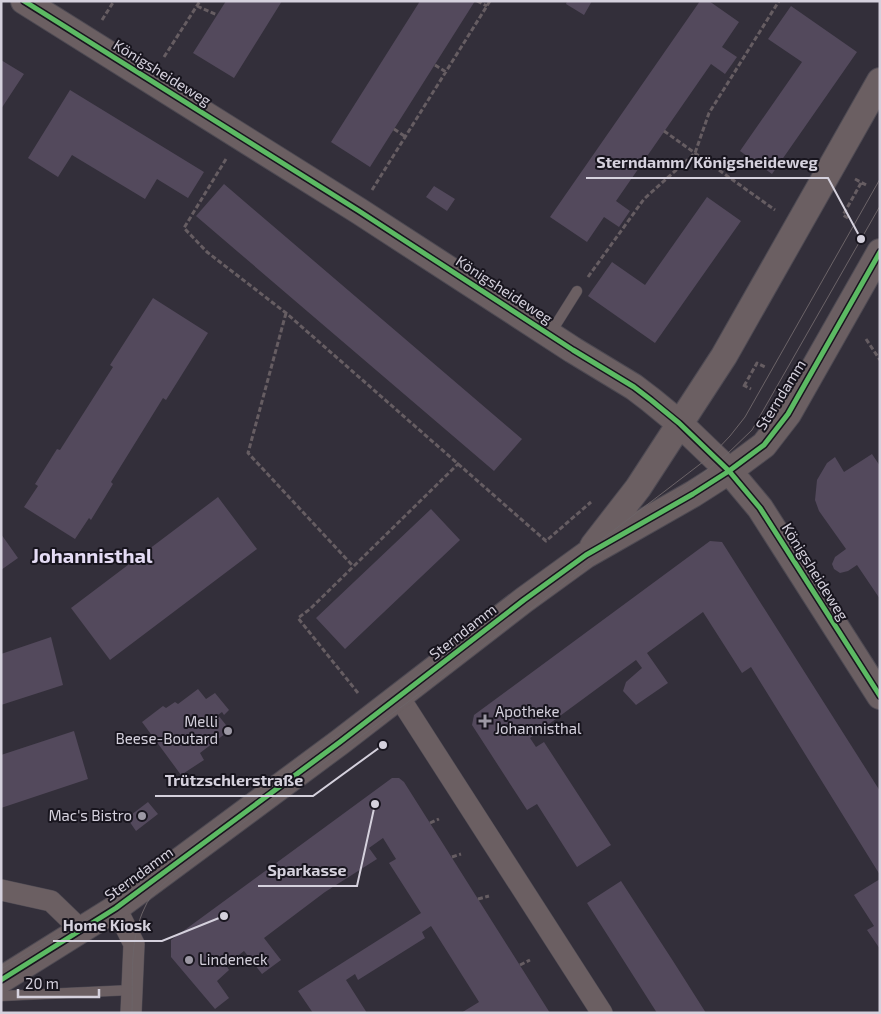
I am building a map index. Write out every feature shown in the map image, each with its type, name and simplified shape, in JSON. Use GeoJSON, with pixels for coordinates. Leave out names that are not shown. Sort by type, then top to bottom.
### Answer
{"type":"FeatureCollection","features":[{"type":"Feature","properties":{"kind":"street","name":"Königsheideweg"},"geometry":{"type":"LineString","coordinates":[[24,1],[359,211],[634,387],[680,423],[729,471],[763,513],[880,696]]}},
{"type":"Feature","properties":{"kind":"street","name":"Sterndamm"},"geometry":{"type":"LineString","coordinates":[[586,555],[638,488],[724,356],[880,81]]}},
{"type":"Feature","properties":{"kind":"street","name":"Sterndamm"},"geometry":{"type":"LineString","coordinates":[[1,980],[116,908],[586,555],[680,502],[729,471],[764,445],[788,414],[880,252]]}},
{"type":"Feature","properties":{"kind":"street"},"geometry":{"type":"LineString","coordinates":[[399,697],[602,1013]]}},
{"type":"Feature","properties":{"kind":"street"},"geometry":{"type":"LineString","coordinates":[[1,890],[51,901],[81,930]]}},
{"type":"Feature","properties":{"kind":"street"},"geometry":{"type":"LineString","coordinates":[[116,908],[134,944],[131,1013]]}},
{"type":"Feature","properties":{"kind":"lane"},"geometry":{"type":"LineString","coordinates":[[550,334],[577,291]]}},
{"type":"Feature","properties":{"kind":"lane"},"geometry":{"type":"LineString","coordinates":[[1,996],[132,990]]}},
{"type":"Feature","properties":{"kind":"path"},"geometry":{"type":"LineString","coordinates":[[150,79],[200,1]]}},
{"type":"Feature","properties":{"kind":"path"},"geometry":{"type":"LineString","coordinates":[[477,1],[487,6]]}},
{"type":"Feature","properties":{"kind":"path"},"geometry":{"type":"LineString","coordinates":[[359,211],[490,1]]}},
{"type":"Feature","properties":{"kind":"path"},"geometry":{"type":"LineString","coordinates":[[577,291],[644,199],[695,153],[709,113],[778,1]]}},
{"type":"Feature","properties":{"kind":"path"},"geometry":{"type":"LineString","coordinates":[[197,6],[217,15]]}},
{"type":"Feature","properties":{"kind":"path"},"geometry":{"type":"LineString","coordinates":[[435,65],[446,72]]}},
{"type":"Feature","properties":{"kind":"path"},"geometry":{"type":"LineString","coordinates":[[394,129],[406,137]]}},
{"type":"Feature","properties":{"kind":"path"},"geometry":{"type":"LineString","coordinates":[[664,131],[757,197]]}},
{"type":"Feature","properties":{"kind":"path"},"geometry":{"type":"LineString","coordinates":[[240,136],[184,228],[207,252],[286,313],[546,540],[591,502]]}},
{"type":"Feature","properties":{"kind":"path"},"geometry":{"type":"LineString","coordinates":[[848,218],[843,215],[861,183]]}},
{"type":"Feature","properties":{"kind":"path"},"geometry":{"type":"LineString","coordinates":[[286,313],[248,453],[353,566]]}},
{"type":"Feature","properties":{"kind":"path"},"geometry":{"type":"LineString","coordinates":[[866,339],[880,360]]}},
{"type":"Feature","properties":{"kind":"path"},"geometry":{"type":"LineString","coordinates":[[744,386],[757,363],[765,367]]}},
{"type":"Feature","properties":{"kind":"path"},"geometry":{"type":"LineString","coordinates":[[374,715],[298,618],[310,609],[459,463]]}},
{"type":"Feature","properties":{"kind":"path"},"geometry":{"type":"LineString","coordinates":[[430,823],[439,819]]}},
{"type":"Feature","properties":{"kind":"path"},"geometry":{"type":"LineString","coordinates":[[452,857],[461,854]]}},
{"type":"Feature","properties":{"kind":"path"},"geometry":{"type":"LineString","coordinates":[[478,898],[489,896]]}},
{"type":"Feature","properties":{"kind":"path"},"geometry":{"type":"LineString","coordinates":[[520,965],[530,960]]}},
{"type":"Feature","properties":{"kind":"building"},"geometry":{"type":"Polygon","coordinates":[[[226,1],[282,1],[234,78],[193,53],[226,1]]]}},
{"type":"Feature","properties":{"kind":"building"},"geometry":{"type":"Polygon","coordinates":[[[420,1],[475,1],[370,167],[331,142],[420,1]]]}},
{"type":"Feature","properties":{"kind":"building"},"geometry":{"type":"Polygon","coordinates":[[[567,1],[592,1],[584,15],[566,4],[567,1]]]}},
{"type":"Feature","properties":{"kind":"building"},"geometry":{"type":"Polygon","coordinates":[[[700,1],[709,1],[739,22],[722,47],[737,57],[725,74],[711,64],[616,201],[630,211],[619,227],[604,217],[587,242],[550,217],[700,1]]]}},
{"type":"Feature","properties":{"kind":"building"},"geometry":{"type":"Polygon","coordinates":[[[791,6],[857,52],[772,174],[740,151],[802,62],[768,39],[791,6]]]}},
{"type":"Feature","properties":{"kind":"building"},"geometry":{"type":"Polygon","coordinates":[[[1,60],[24,74],[1,109],[1,60]]]}},
{"type":"Feature","properties":{"kind":"building"},"geometry":{"type":"Polygon","coordinates":[[[70,90],[204,172],[188,198],[157,179],[145,199],[72,155],[58,177],[28,158],[70,90]]]}},
{"type":"Feature","properties":{"kind":"building"},"geometry":{"type":"Polygon","coordinates":[[[224,184],[522,439],[494,471],[196,216],[224,184]]]}},
{"type":"Feature","properties":{"kind":"building"},"geometry":{"type":"Polygon","coordinates":[[[434,186],[455,199],[447,211],[426,197],[434,186]]]}},
{"type":"Feature","properties":{"kind":"building"},"geometry":{"type":"Polygon","coordinates":[[[707,197],[741,221],[655,343],[588,296],[612,262],[645,285],[707,197]]]}},
{"type":"Feature","properties":{"kind":"building"},"geometry":{"type":"Polygon","coordinates":[[[153,298],[208,333],[166,400],[163,398],[111,482],[113,484],[91,520],[89,518],[75,539],[24,507],[38,486],[35,484],[57,449],[60,450],[113,367],[110,365],[153,298]]]}},
{"type":"Feature","properties":{"kind":"building"},"geometry":{"type":"Polygon","coordinates":[[[872,454],[880,466],[880,599],[857,565],[848,571],[840,573],[834,569],[832,564],[835,557],[846,549],[819,511],[815,500],[817,480],[827,463],[835,457],[844,472],[872,454]]]}},
{"type":"Feature","properties":{"kind":"building"},"geometry":{"type":"Polygon","coordinates":[[[218,497],[257,549],[110,660],[71,608],[218,497]]]}},
{"type":"Feature","properties":{"kind":"building"},"geometry":{"type":"Polygon","coordinates":[[[431,509],[460,540],[345,649],[316,618],[431,509]]]}},
{"type":"Feature","properties":{"kind":"building"},"geometry":{"type":"Polygon","coordinates":[[[1,534],[18,558],[1,570],[1,534]]]}},
{"type":"Feature","properties":{"kind":"building"},"geometry":{"type":"Polygon","coordinates":[[[710,541],[722,542],[880,791],[880,875],[751,667],[742,673],[703,612],[647,653],[668,683],[636,705],[623,691],[626,682],[642,668],[636,660],[530,738],[536,747],[544,742],[611,845],[577,867],[537,804],[527,810],[472,725],[474,715],[710,541]]]}},
{"type":"Feature","properties":{"kind":"building"},"geometry":{"type":"Polygon","coordinates":[[[51,637],[63,685],[1,705],[1,654],[51,637]]]}},
{"type":"Feature","properties":{"kind":"building"},"geometry":{"type":"Polygon","coordinates":[[[198,689],[206,699],[215,693],[229,710],[224,715],[222,712],[218,715],[230,730],[200,753],[204,760],[181,775],[142,722],[163,706],[166,708],[175,702],[178,704],[198,689]]]}},
{"type":"Feature","properties":{"kind":"building"},"geometry":{"type":"Polygon","coordinates":[[[74,731],[88,779],[1,808],[1,755],[74,731]]]}},
{"type":"Feature","properties":{"kind":"building"},"geometry":{"type":"Polygon","coordinates":[[[392,778],[399,778],[404,782],[550,1013],[461,1013],[479,1002],[431,926],[422,932],[425,938],[358,980],[355,974],[346,980],[367,1013],[313,1013],[298,991],[421,913],[389,863],[396,859],[383,838],[369,848],[377,859],[325,892],[264,938],[281,960],[262,974],[244,951],[226,965],[229,970],[217,981],[229,998],[215,1009],[171,957],[171,940],[392,778]]]}},
{"type":"Feature","properties":{"kind":"building","name":"Mac's Bistro"},"geometry":{"type":"Polygon","coordinates":[[[148,802],[158,814],[136,831],[127,818],[148,802]]]}},
{"type":"Feature","properties":{"kind":"building"},"geometry":{"type":"Polygon","coordinates":[[[880,879],[880,949],[867,930],[874,926],[854,895],[880,879]]]}},
{"type":"Feature","properties":{"kind":"building"},"geometry":{"type":"Polygon","coordinates":[[[621,881],[706,1013],[657,1013],[587,903],[621,881]]]}},
{"type":"Feature","properties":{"kind":"tram line"},"geometry":{"type":"LineString","coordinates":[[1,969],[105,908],[170,863],[279,778],[592,547],[712,455],[745,417],[880,179]]}},
{"type":"Feature","properties":{"kind":"tram line"},"geometry":{"type":"LineString","coordinates":[[132,1013],[133,959],[136,932],[145,907],[156,891],[170,878],[285,791],[404,705],[531,609],[726,455],[752,430],[880,206]]}},
{"type":"Feature","properties":{"kind":"cycle path"},"geometry":{"type":"LineString","coordinates":[[24,1],[359,211],[573,350],[634,387],[651,400],[679,423],[729,471],[760,508],[880,696]]}},
{"type":"Feature","properties":{"kind":"cycle path"},"geometry":{"type":"LineString","coordinates":[[1,980],[116,908],[340,742],[524,600],[586,555],[693,494],[729,471],[764,445],[788,414],[880,252]]}},
{"type":"Feature","properties":{"kind":"place","name":"Sterndamm/Königsheideweg"},"geometry":{"type":"Point","coordinates":[861,239]}},
{"type":"Feature","properties":{"kind":"place","name":"Apotheke Johannisthal"},"geometry":{"type":"Point","coordinates":[485,721]}},
{"type":"Feature","properties":{"kind":"place","name":"Melli Beese-Boutard"},"geometry":{"type":"Point","coordinates":[228,731]}},
{"type":"Feature","properties":{"kind":"place","name":"Trützschlerstraße"},"geometry":{"type":"Point","coordinates":[383,745]}},
{"type":"Feature","properties":{"kind":"place","name":"Sparkasse"},"geometry":{"type":"Point","coordinates":[375,804]}},
{"type":"Feature","properties":{"kind":"place","name":"Mac's Bistro"},"geometry":{"type":"Point","coordinates":[142,816]}},
{"type":"Feature","properties":{"kind":"place","name":"Home Kiosk"},"geometry":{"type":"Point","coordinates":[224,916]}},
{"type":"Feature","properties":{"kind":"place","name":"Lindeneck"},"geometry":{"type":"Point","coordinates":[189,960]}},
{"type":"Feature","properties":{"kind":"district","name":"Johannisthal"},"geometry":{"type":"Point","coordinates":[92,556]}}]}
